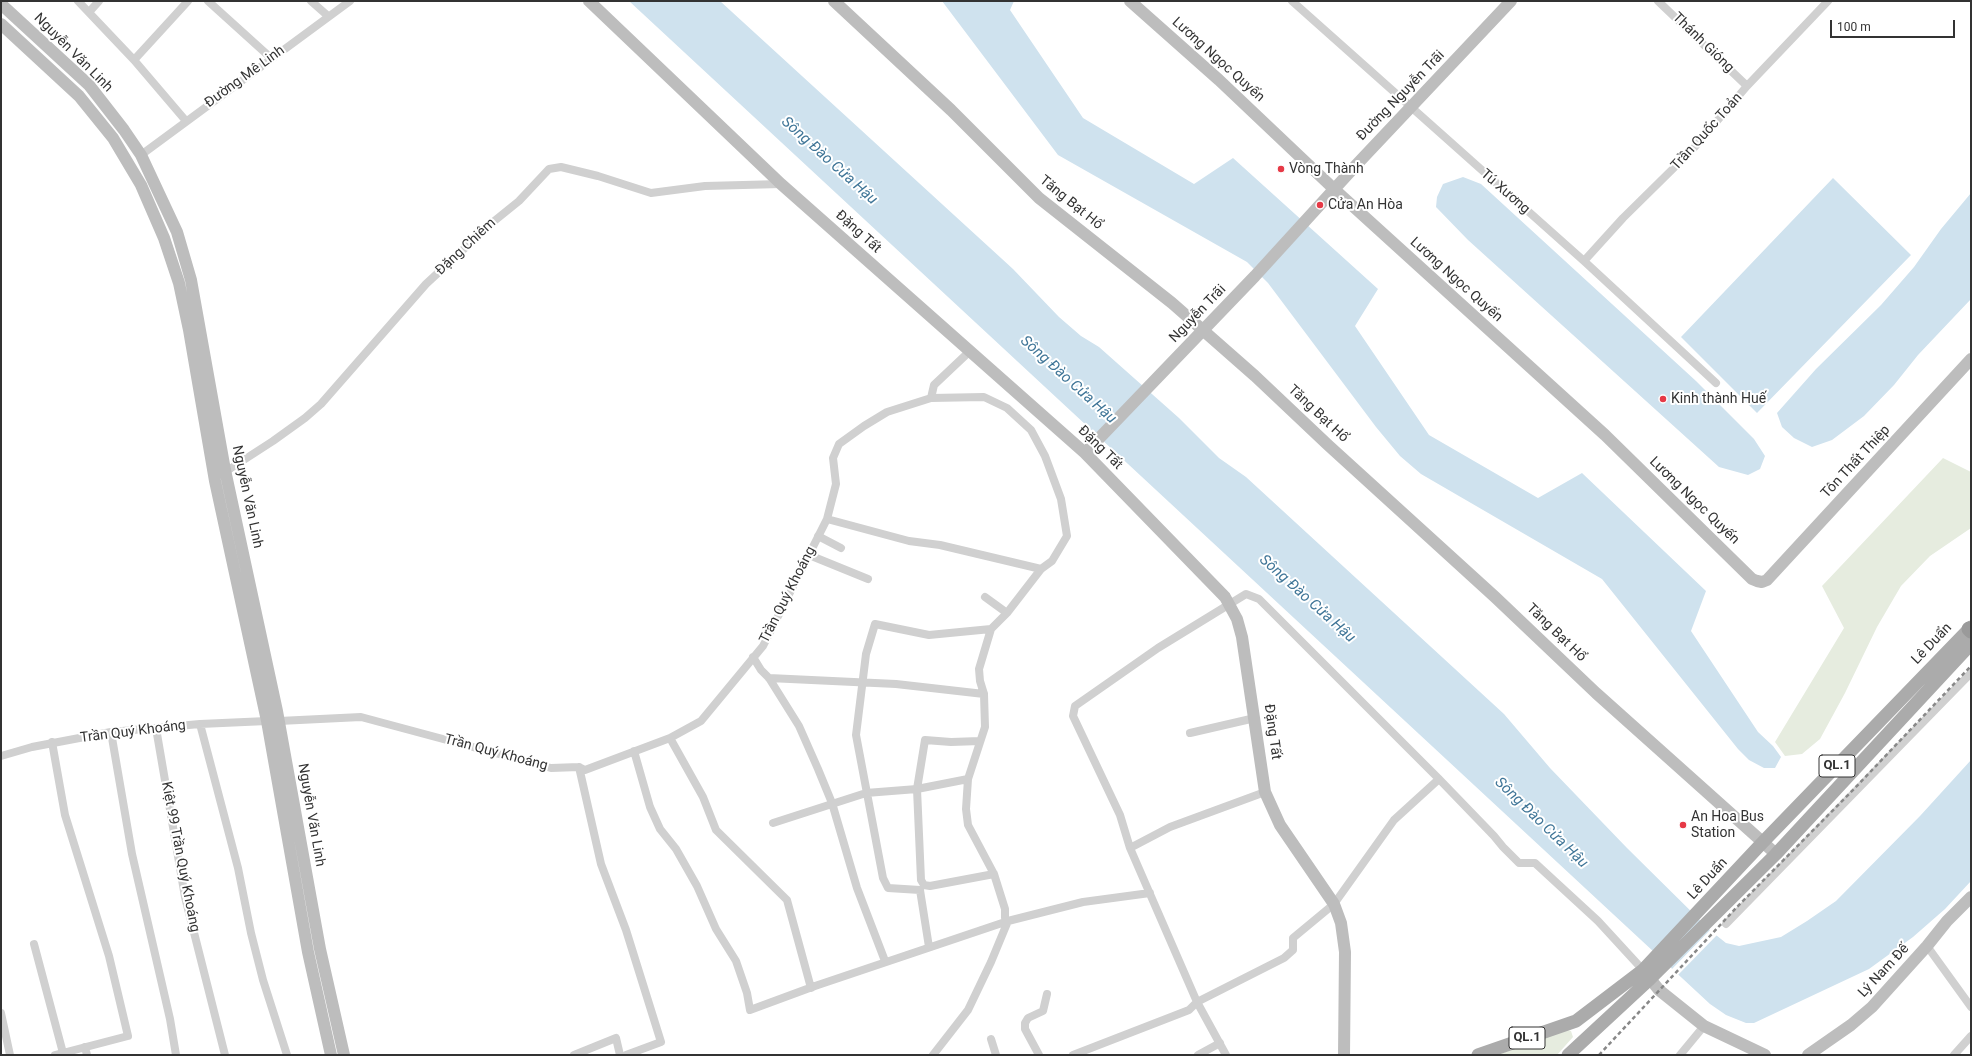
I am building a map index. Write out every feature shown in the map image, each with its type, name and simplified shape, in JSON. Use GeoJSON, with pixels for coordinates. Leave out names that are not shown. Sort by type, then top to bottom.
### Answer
{"type":"FeatureCollection","features":[{"type":"Feature","properties":{"kind":"main road","name":"Đặng Tất"},"geometry":{"type":"LineString","coordinates":[[589,1],[781,184],[1085,453],[1230,604],[1237,619],[1242,637],[1265,792],[1280,825],[1334,904],[1341,923],[1344,952],[1344,1055]]}},
{"type":"Feature","properties":{"kind":"main road","name":"Tăng Bạt Hổ"},"geometry":{"type":"LineString","coordinates":[[834,1],[951,110],[1039,198],[1204,330],[1475,578],[1596,692],[1776,854]]}},
{"type":"Feature","properties":{"kind":"main road","name":"Lương Ngọc Quyến"},"geometry":{"type":"LineString","coordinates":[[1130,1],[1219,80],[1334,189],[1605,435],[1752,579],[1760,582]]}},
{"type":"Feature","properties":{"kind":"main road","name":"Đường Nguyễn Trãi"},"geometry":{"type":"LineString","coordinates":[[1305,222],[1334,189],[1511,1]]}},
{"type":"Feature","properties":{"kind":"main road","name":"Nguyễn Văn Linh"},"geometry":{"type":"LineString","coordinates":[[5,4],[30,30],[89,85],[124,130],[141,155],[177,232],[191,280],[225,470],[273,721],[320,949],[344,1055]]}},
{"type":"Feature","properties":{"kind":"main road","name":"Nguyễn Văn Linh"},"geometry":{"type":"LineString","coordinates":[[1,24],[79,96],[113,138],[141,185],[164,238],[178,284],[189,330],[214,483],[273,721],[308,952],[331,1055]]}},
{"type":"Feature","properties":{"kind":"main road"},"geometry":{"type":"LineString","coordinates":[[20,41],[30,30]]}},
{"type":"Feature","properties":{"kind":"main road","name":"Nguyễn Trãi"},"geometry":{"type":"LineString","coordinates":[[1085,453],[1204,330],[1305,222]]}},
{"type":"Feature","properties":{"kind":"main road"},"geometry":{"type":"LineString","coordinates":[[164,238],[177,232]]}},
{"type":"Feature","properties":{"kind":"main road","name":"Tôn Thất Thiệp"},"geometry":{"type":"LineString","coordinates":[[1760,582],[1767,580],[1796,550],[1971,359]]}},
{"type":"Feature","properties":{"kind":"main road","name":"Lê Duẩn"},"geometry":{"type":"LineString","coordinates":[[1586,1037],[1648,972],[1763,842],[1970,629]]}},
{"type":"Feature","properties":{"kind":"main road","name":"Lê Duẩn"},"geometry":{"type":"LineString","coordinates":[[1576,1021],[1648,972],[1712,917],[1776,854],[1971,644]]}},
{"type":"Feature","properties":{"kind":"main road","name":"Lý Nam Đế"},"geometry":{"type":"LineString","coordinates":[[1808,1055],[1851,1025],[1872,1007],[1927,946],[1947,921],[1971,897]]}},
{"type":"Feature","properties":{"kind":"main road"},"geometry":{"type":"LineString","coordinates":[[308,952],[320,949]]}},
{"type":"Feature","properties":{"kind":"main road"},"geometry":{"type":"LineString","coordinates":[[1648,972],[1659,990],[1704,1026],[1765,1055]]}},
{"type":"Feature","properties":{"kind":"main road"},"geometry":{"type":"LineString","coordinates":[[1576,1021],[1586,1037]]}},
{"type":"Feature","properties":{"kind":"main road","name":"QL.1"},"geometry":{"type":"LineString","coordinates":[[1478,1055],[1576,1021]]}},
{"type":"Feature","properties":{"kind":"main road","name":"QL.1"},"geometry":{"type":"LineString","coordinates":[[1568,1055],[1586,1037]]}},
{"type":"Feature","properties":{"kind":"street"},"geometry":{"type":"LineString","coordinates":[[78,1],[90,11],[186,121]]}},
{"type":"Feature","properties":{"kind":"street"},"geometry":{"type":"LineString","coordinates":[[90,11],[99,1]]}},
{"type":"Feature","properties":{"kind":"street"},"geometry":{"type":"LineString","coordinates":[[134,60],[188,1]]}},
{"type":"Feature","properties":{"kind":"street"},"geometry":{"type":"LineString","coordinates":[[208,1],[271,58]]}},
{"type":"Feature","properties":{"kind":"street"},"geometry":{"type":"LineString","coordinates":[[311,1],[328,16]]}},
{"type":"Feature","properties":{"kind":"street","name":"Đường Mê Linh"},"geometry":{"type":"LineString","coordinates":[[141,155],[350,1]]}},
{"type":"Feature","properties":{"kind":"street","name":"Tú Xương"},"geometry":{"type":"LineString","coordinates":[[1292,1],[1584,262],[1716,383]]}},
{"type":"Feature","properties":{"kind":"street","name":"Thánh Gióng"},"geometry":{"type":"LineString","coordinates":[[1658,1],[1747,86]]}},
{"type":"Feature","properties":{"kind":"street","name":"Trần Quốc Toản"},"geometry":{"type":"LineString","coordinates":[[1584,262],[1623,218],[1693,149],[1747,86],[1828,1]]}},
{"type":"Feature","properties":{"kind":"street","name":"Đặng Chiêm"},"geometry":{"type":"LineString","coordinates":[[214,483],[225,470],[273,441],[321,404],[426,284],[493,222],[519,201],[549,169],[561,167],[598,176],[651,194],[705,186],[781,184]]}},
{"type":"Feature","properties":{"kind":"street"},"geometry":{"type":"LineString","coordinates":[[931,398],[934,385],[970,352]]}},
{"type":"Feature","properties":{"kind":"street","name":"Trần Quý Khoáng"},"geometry":{"type":"LineString","coordinates":[[1,756],[52,742],[111,732],[200,724],[361,717],[551,768],[579,767],[585,770],[634,752],[670,738],[701,721],[763,646],[827,519],[836,484],[833,458],[839,444],[887,412],[931,398],[984,396],[1007,408],[1030,430],[1045,456],[1061,499],[1067,536],[1052,561],[1041,570],[1007,613],[991,629]]}},
{"type":"Feature","properties":{"kind":"street"},"geometry":{"type":"LineString","coordinates":[[827,519],[909,542],[940,545],[1041,570]]}},
{"type":"Feature","properties":{"kind":"street"},"geometry":{"type":"LineString","coordinates":[[818,536],[841,548]]}},
{"type":"Feature","properties":{"kind":"street"},"geometry":{"type":"LineString","coordinates":[[809,554],[868,579]]}},
{"type":"Feature","properties":{"kind":"street"},"geometry":{"type":"LineString","coordinates":[[1226,1055],[1197,1002],[1130,848],[1120,815],[1073,716],[1075,706],[1158,648],[1246,594],[1259,599],[1439,779],[1503,847],[1519,862],[1535,863],[1598,921],[1648,972]]}},
{"type":"Feature","properties":{"kind":"street"},"geometry":{"type":"LineString","coordinates":[[985,597],[1007,613]]}},
{"type":"Feature","properties":{"kind":"street"},"geometry":{"type":"LineString","coordinates":[[920,890],[888,888],[883,878],[856,735],[864,682],[866,654],[875,624],[929,635],[991,629],[979,669],[980,681],[984,694],[985,726],[968,779],[966,809],[968,825],[994,874],[1005,909],[1006,918],[1008,920],[991,962],[968,1010],[933,1055]]}},
{"type":"Feature","properties":{"kind":"street"},"geometry":{"type":"LineString","coordinates":[[753,657],[761,670],[769,678],[799,726],[832,803],[855,882],[885,961]]}},
{"type":"Feature","properties":{"kind":"street"},"geometry":{"type":"LineString","coordinates":[[1726,924],[1971,673]]}},
{"type":"Feature","properties":{"kind":"street"},"geometry":{"type":"LineString","coordinates":[[769,678],[896,684],[984,694]]}},
{"type":"Feature","properties":{"kind":"street"},"geometry":{"type":"LineString","coordinates":[[1190,733],[1255,718]]}},
{"type":"Feature","properties":{"kind":"street"},"geometry":{"type":"LineString","coordinates":[[200,724],[238,868],[251,933],[263,980],[287,1055]]}},
{"type":"Feature","properties":{"kind":"street","name":"Kiệt 99 Trần Quý Khoáng"},"geometry":{"type":"LineString","coordinates":[[156,728],[185,897],[226,1055]]}},
{"type":"Feature","properties":{"kind":"street"},"geometry":{"type":"LineString","coordinates":[[111,732],[132,854],[170,1019],[176,1055]]}},
{"type":"Feature","properties":{"kind":"street"},"geometry":{"type":"LineString","coordinates":[[670,738],[703,797],[716,830],[787,900],[811,988]]}},
{"type":"Feature","properties":{"kind":"street"},"geometry":{"type":"LineString","coordinates":[[929,947],[920,890],[922,880],[917,789],[925,740],[951,742],[980,741]]}},
{"type":"Feature","properties":{"kind":"street"},"geometry":{"type":"LineString","coordinates":[[34,944],[59,1054],[86,1051],[128,1036],[109,956],[65,815],[52,742]]}},
{"type":"Feature","properties":{"kind":"street"},"geometry":{"type":"LineString","coordinates":[[634,752],[650,807],[660,829],[676,849],[697,886],[716,928],[736,962],[747,993],[750,1010],[885,961],[1008,920],[1083,902],[1150,893]]}},
{"type":"Feature","properties":{"kind":"street"},"geometry":{"type":"LineString","coordinates":[[579,767],[601,864],[626,930],[660,1042],[626,1055]]}},
{"type":"Feature","properties":{"kind":"street"},"geometry":{"type":"LineString","coordinates":[[773,823],[866,793],[917,789],[968,779]]}},
{"type":"Feature","properties":{"kind":"street"},"geometry":{"type":"LineString","coordinates":[[1073,1055],[1189,1010],[1197,1002],[1284,958],[1292,950],[1292,938],[1334,904],[1394,820],[1439,779]]}},
{"type":"Feature","properties":{"kind":"street"},"geometry":{"type":"LineString","coordinates":[[1130,848],[1170,827],[1265,792]]}},
{"type":"Feature","properties":{"kind":"street"},"geometry":{"type":"LineString","coordinates":[[922,880],[924,885],[930,886],[994,874]]}},
{"type":"Feature","properties":{"kind":"street"},"geometry":{"type":"LineString","coordinates":[[1927,946],[1971,1007]]}},
{"type":"Feature","properties":{"kind":"street"},"geometry":{"type":"LineString","coordinates":[[1039,1055],[1025,1029],[1025,1023],[1028,1018],[1043,1011],[1047,994]]}},
{"type":"Feature","properties":{"kind":"street"},"geometry":{"type":"LineString","coordinates":[[1,1013],[10,1055]]}},
{"type":"Feature","properties":{"kind":"street"},"geometry":{"type":"LineString","coordinates":[[1680,1055],[1704,1026]]}},
{"type":"Feature","properties":{"kind":"street"},"geometry":{"type":"LineString","coordinates":[[1954,1055],[1971,1036]]}},
{"type":"Feature","properties":{"kind":"street"},"geometry":{"type":"LineString","coordinates":[[574,1055],[616,1038],[620,1055]]}},
{"type":"Feature","properties":{"kind":"street"},"geometry":{"type":"LineString","coordinates":[[991,1039],[996,1055]]}},
{"type":"Feature","properties":{"kind":"street"},"geometry":{"type":"LineString","coordinates":[[1198,1055],[1220,1043]]}},
{"type":"Feature","properties":{"kind":"shaded area"},"geometry":{"type":"Polygon","coordinates":[[[1943,458],[1971,472],[1971,528],[1930,556],[1901,586],[1877,627],[1845,693],[1820,739],[1802,754],[1785,756],[1775,742],[1844,628],[1822,586],[1943,458]]]}},
{"type":"Feature","properties":{"kind":"shaded area"},"geometry":{"type":"Polygon","coordinates":[[[1567,1030],[1571,1031],[1573,1037],[1557,1055],[1497,1055],[1567,1030]]]}},
{"type":"Feature","properties":{"kind":"water","name":"Sông Đào Cửa Hậu"},"geometry":{"type":"Polygon","coordinates":[[[629,1],[720,1],[1013,269],[1059,317],[1081,336],[1099,347],[1179,418],[1219,458],[1246,477],[1504,714],[1550,768],[1627,848],[1711,931],[1726,943],[1739,946],[1781,937],[1836,901],[1920,816],[1971,760],[1971,881],[1945,909],[1913,937],[1869,969],[1754,1023],[1746,1023],[1726,1015],[1710,1004],[629,1]]]}},
{"type":"Feature","properties":{"kind":"water"},"geometry":{"type":"Polygon","coordinates":[[[942,1],[1014,1],[1010,10],[1083,118],[1194,184],[1233,158],[1378,289],[1355,326],[1429,435],[1538,498],[1582,473],[1706,591],[1691,631],[1758,732],[1773,746],[1781,757],[1775,768],[1764,768],[1749,760],[1738,749],[1602,579],[1421,474],[1400,456],[1376,427],[1268,283],[1247,262],[1058,155],[942,1]]]}},
{"type":"Feature","properties":{"kind":"water"},"geometry":{"type":"Polygon","coordinates":[[[1463,177],[1481,184],[1696,381],[1754,439],[1765,456],[1760,469],[1748,475],[1719,467],[1468,240],[1436,207],[1437,197],[1443,184],[1463,177]]]}},
{"type":"Feature","properties":{"kind":"water"},"geometry":{"type":"Polygon","coordinates":[[[1833,178],[1911,255],[1757,413],[1681,337],[1833,178]]]}},
{"type":"Feature","properties":{"kind":"water"},"geometry":{"type":"Polygon","coordinates":[[[1971,193],[1971,299],[1918,355],[1894,385],[1864,416],[1832,440],[1812,447],[1794,438],[1782,427],[1777,413],[1816,369],[1881,305],[1914,267],[1941,229],[1971,193]]]}},
{"type":"Feature","properties":{"kind":"pier"},"geometry":{"type":"Polygon","coordinates":[[[1711,929],[1718,934],[1677,976],[1671,970],[1711,929]]]}},
{"type":"Feature","properties":{"kind":"railway"},"geometry":{"type":"LineString","coordinates":[[1599,1055],[1737,907],[1854,789],[1971,666]]}},
{"type":"Feature","properties":{"kind":"place","name":"Vòng Thành"},"geometry":{"type":"Point","coordinates":[1281,169]}},
{"type":"Feature","properties":{"kind":"place","name":"Cửa An Hòa"},"geometry":{"type":"Point","coordinates":[1320,205]}},
{"type":"Feature","properties":{"kind":"place","name":"Kinh thành Huế"},"geometry":{"type":"Point","coordinates":[1663,399]}},
{"type":"Feature","properties":{"kind":"place","name":"An Hoa Bus Station"},"geometry":{"type":"Point","coordinates":[1683,825]}}]}
